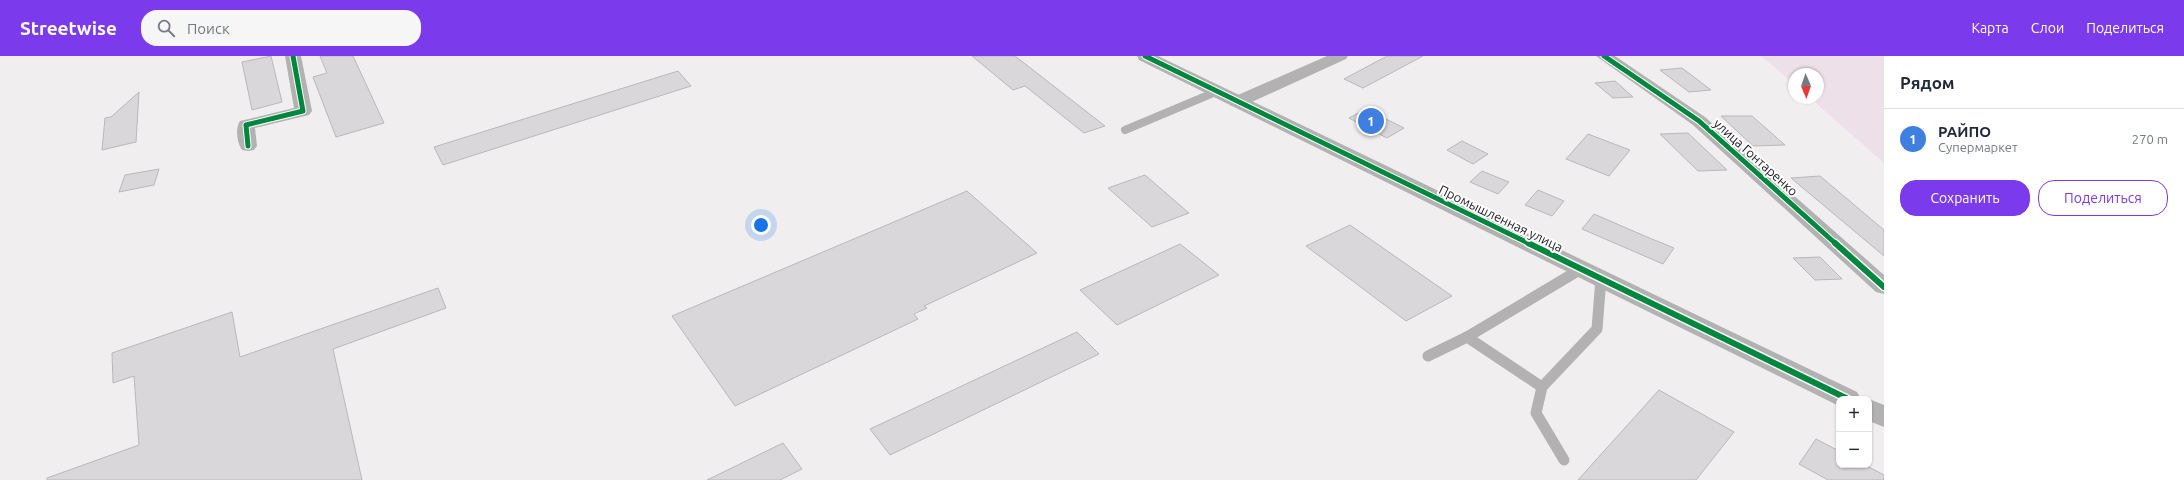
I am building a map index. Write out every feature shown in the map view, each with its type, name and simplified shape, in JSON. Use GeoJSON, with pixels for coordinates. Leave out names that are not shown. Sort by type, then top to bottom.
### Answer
{"type":"FeatureCollection","features":[{"type":"Feature","properties":{"kind":"street"},"geometry":{"type":"LineString","coordinates":[[248,146],[246,125],[303,112],[293,56]]}},
{"type":"Feature","properties":{"kind":"street","name":"Промышленная улица"},"geometry":{"type":"LineString","coordinates":[[1145,56],[1842,396]]}},
{"type":"Feature","properties":{"kind":"street"},"geometry":{"type":"LineString","coordinates":[[1237,102],[1340,56]]}},
{"type":"Feature","properties":{"kind":"street","name":"улица Гонтаренко"},"geometry":{"type":"LineString","coordinates":[[1604,56],[1699,121],[1884,287]]}},
{"type":"Feature","properties":{"kind":"street"},"geometry":{"type":"LineString","coordinates":[[1872,411],[1884,417]]}},
{"type":"Feature","properties":{"kind":"lane"},"geometry":{"type":"LineString","coordinates":[[1125,130],[1218,92]]}},
{"type":"Feature","properties":{"kind":"lane"},"geometry":{"type":"LineString","coordinates":[[1428,356],[1467,337],[1581,269]]}},
{"type":"Feature","properties":{"kind":"lane"},"geometry":{"type":"LineString","coordinates":[[1564,460],[1536,412],[1542,387],[1597,329],[1601,278]]}},
{"type":"Feature","properties":{"kind":"lane"},"geometry":{"type":"LineString","coordinates":[[1467,337],[1542,387]]}},
{"type":"Feature","properties":{"kind":"shaded area"},"geometry":{"type":"Polygon","coordinates":[[[1761,56],[1884,56],[1884,163],[1817,104],[1824,104],[1824,68],[1788,68],[1788,79],[1761,56]]]}},
{"type":"Feature","properties":{"kind":"building"},"geometry":{"type":"Polygon","coordinates":[[[271,56],[282,102],[252,110],[242,62],[271,56]]]}},
{"type":"Feature","properties":{"kind":"building"},"geometry":{"type":"Polygon","coordinates":[[[320,56],[353,56],[384,123],[336,137],[313,77],[327,73],[320,56]]]}},
{"type":"Feature","properties":{"kind":"building"},"geometry":{"type":"Polygon","coordinates":[[[972,56],[1015,56],[1105,126],[1084,133],[1025,86],[1013,90],[972,56]]]}},
{"type":"Feature","properties":{"kind":"building"},"geometry":{"type":"Polygon","coordinates":[[[1387,56],[1423,56],[1363,88],[1344,79],[1387,56]]]}},
{"type":"Feature","properties":{"kind":"building"},"geometry":{"type":"Polygon","coordinates":[[[1682,68],[1711,90],[1689,92],[1660,70],[1682,68]]]}},
{"type":"Feature","properties":{"kind":"building"},"geometry":{"type":"Polygon","coordinates":[[[678,71],[691,86],[443,165],[434,147],[678,71]]]}},
{"type":"Feature","properties":{"kind":"building"},"geometry":{"type":"Polygon","coordinates":[[[1615,81],[1633,97],[1613,98],[1595,83],[1615,81]]]}},
{"type":"Feature","properties":{"kind":"building"},"geometry":{"type":"Polygon","coordinates":[[[139,92],[136,142],[102,150],[105,118],[111,117],[139,92]]]}},
{"type":"Feature","properties":{"kind":"building"},"geometry":{"type":"Polygon","coordinates":[[[1366,109],[1404,128],[1387,138],[1349,118],[1366,109]]]}},
{"type":"Feature","properties":{"kind":"building"},"geometry":{"type":"Polygon","coordinates":[[[1721,116],[1752,116],[1785,145],[1753,146],[1721,116]]]}},
{"type":"Feature","properties":{"kind":"building"},"geometry":{"type":"Polygon","coordinates":[[[1688,133],[1727,170],[1698,171],[1660,134],[1688,133]]]}},
{"type":"Feature","properties":{"kind":"building"},"geometry":{"type":"Polygon","coordinates":[[[1588,134],[1630,150],[1609,176],[1566,159],[1588,134]]]}},
{"type":"Feature","properties":{"kind":"building"},"geometry":{"type":"Polygon","coordinates":[[[1462,141],[1488,154],[1473,164],[1447,150],[1462,141]]]}},
{"type":"Feature","properties":{"kind":"building"},"geometry":{"type":"Polygon","coordinates":[[[159,169],[154,185],[119,192],[125,175],[159,169]]]}},
{"type":"Feature","properties":{"kind":"building"},"geometry":{"type":"Polygon","coordinates":[[[1482,171],[1509,182],[1498,194],[1470,182],[1482,171]]]}},
{"type":"Feature","properties":{"kind":"building"},"geometry":{"type":"Polygon","coordinates":[[[1145,175],[1189,213],[1152,227],[1108,188],[1145,175]]]}},
{"type":"Feature","properties":{"kind":"building"},"geometry":{"type":"Polygon","coordinates":[[[1820,176],[1884,230],[1884,256],[1791,178],[1820,176]]]}},
{"type":"Feature","properties":{"kind":"building"},"geometry":{"type":"Polygon","coordinates":[[[1538,190],[1564,201],[1552,216],[1525,205],[1538,190]]]}},
{"type":"Feature","properties":{"kind":"building"},"geometry":{"type":"Polygon","coordinates":[[[967,191],[1037,253],[924,306],[927,308],[914,314],[918,319],[735,406],[672,316],[967,191]]]}},
{"type":"Feature","properties":{"kind":"building"},"geometry":{"type":"Polygon","coordinates":[[[1594,214],[1674,248],[1663,264],[1582,229],[1594,214]]]}},
{"type":"Feature","properties":{"kind":"building"},"geometry":{"type":"Polygon","coordinates":[[[1350,225],[1452,296],[1406,321],[1306,246],[1350,225]]]}},
{"type":"Feature","properties":{"kind":"building"},"geometry":{"type":"Polygon","coordinates":[[[1180,244],[1219,275],[1117,325],[1080,290],[1180,244]]]}},
{"type":"Feature","properties":{"kind":"building"},"geometry":{"type":"Polygon","coordinates":[[[1820,257],[1842,279],[1815,280],[1793,258],[1820,257]]]}},
{"type":"Feature","properties":{"kind":"building"},"geometry":{"type":"Polygon","coordinates":[[[438,288],[446,308],[333,349],[362,480],[47,480],[47,478],[139,445],[134,376],[113,383],[112,353],[232,312],[240,357],[438,288]]]}},
{"type":"Feature","properties":{"kind":"building"},"geometry":{"type":"Polygon","coordinates":[[[1077,332],[1099,354],[890,455],[870,429],[1077,332]]]}},
{"type":"Feature","properties":{"kind":"building"},"geometry":{"type":"Polygon","coordinates":[[[1659,390],[1734,432],[1696,480],[1578,480],[1659,390]]]}},
{"type":"Feature","properties":{"kind":"building"},"geometry":{"type":"Polygon","coordinates":[[[1816,439],[1836,449],[1836,468],[1871,468],[1884,475],[1884,480],[1828,480],[1799,464],[1816,439]]]}},
{"type":"Feature","properties":{"kind":"building"},"geometry":{"type":"Polygon","coordinates":[[[783,443],[802,469],[780,480],[707,480],[783,443]]]}},
{"type":"Feature","properties":{"kind":"cycle path"},"geometry":{"type":"LineString","coordinates":[[248,146],[246,125],[303,111],[293,56]]}},
{"type":"Feature","properties":{"kind":"cycle path"},"geometry":{"type":"LineString","coordinates":[[1145,56],[1842,396]]}},
{"type":"Feature","properties":{"kind":"cycle path"},"geometry":{"type":"LineString","coordinates":[[1604,56],[1699,121],[1884,287]]}},
{"type":"Feature","properties":{"kind":"place","name":"РАЙПО"},"geometry":{"type":"Point","coordinates":[1371,121]}}]}
